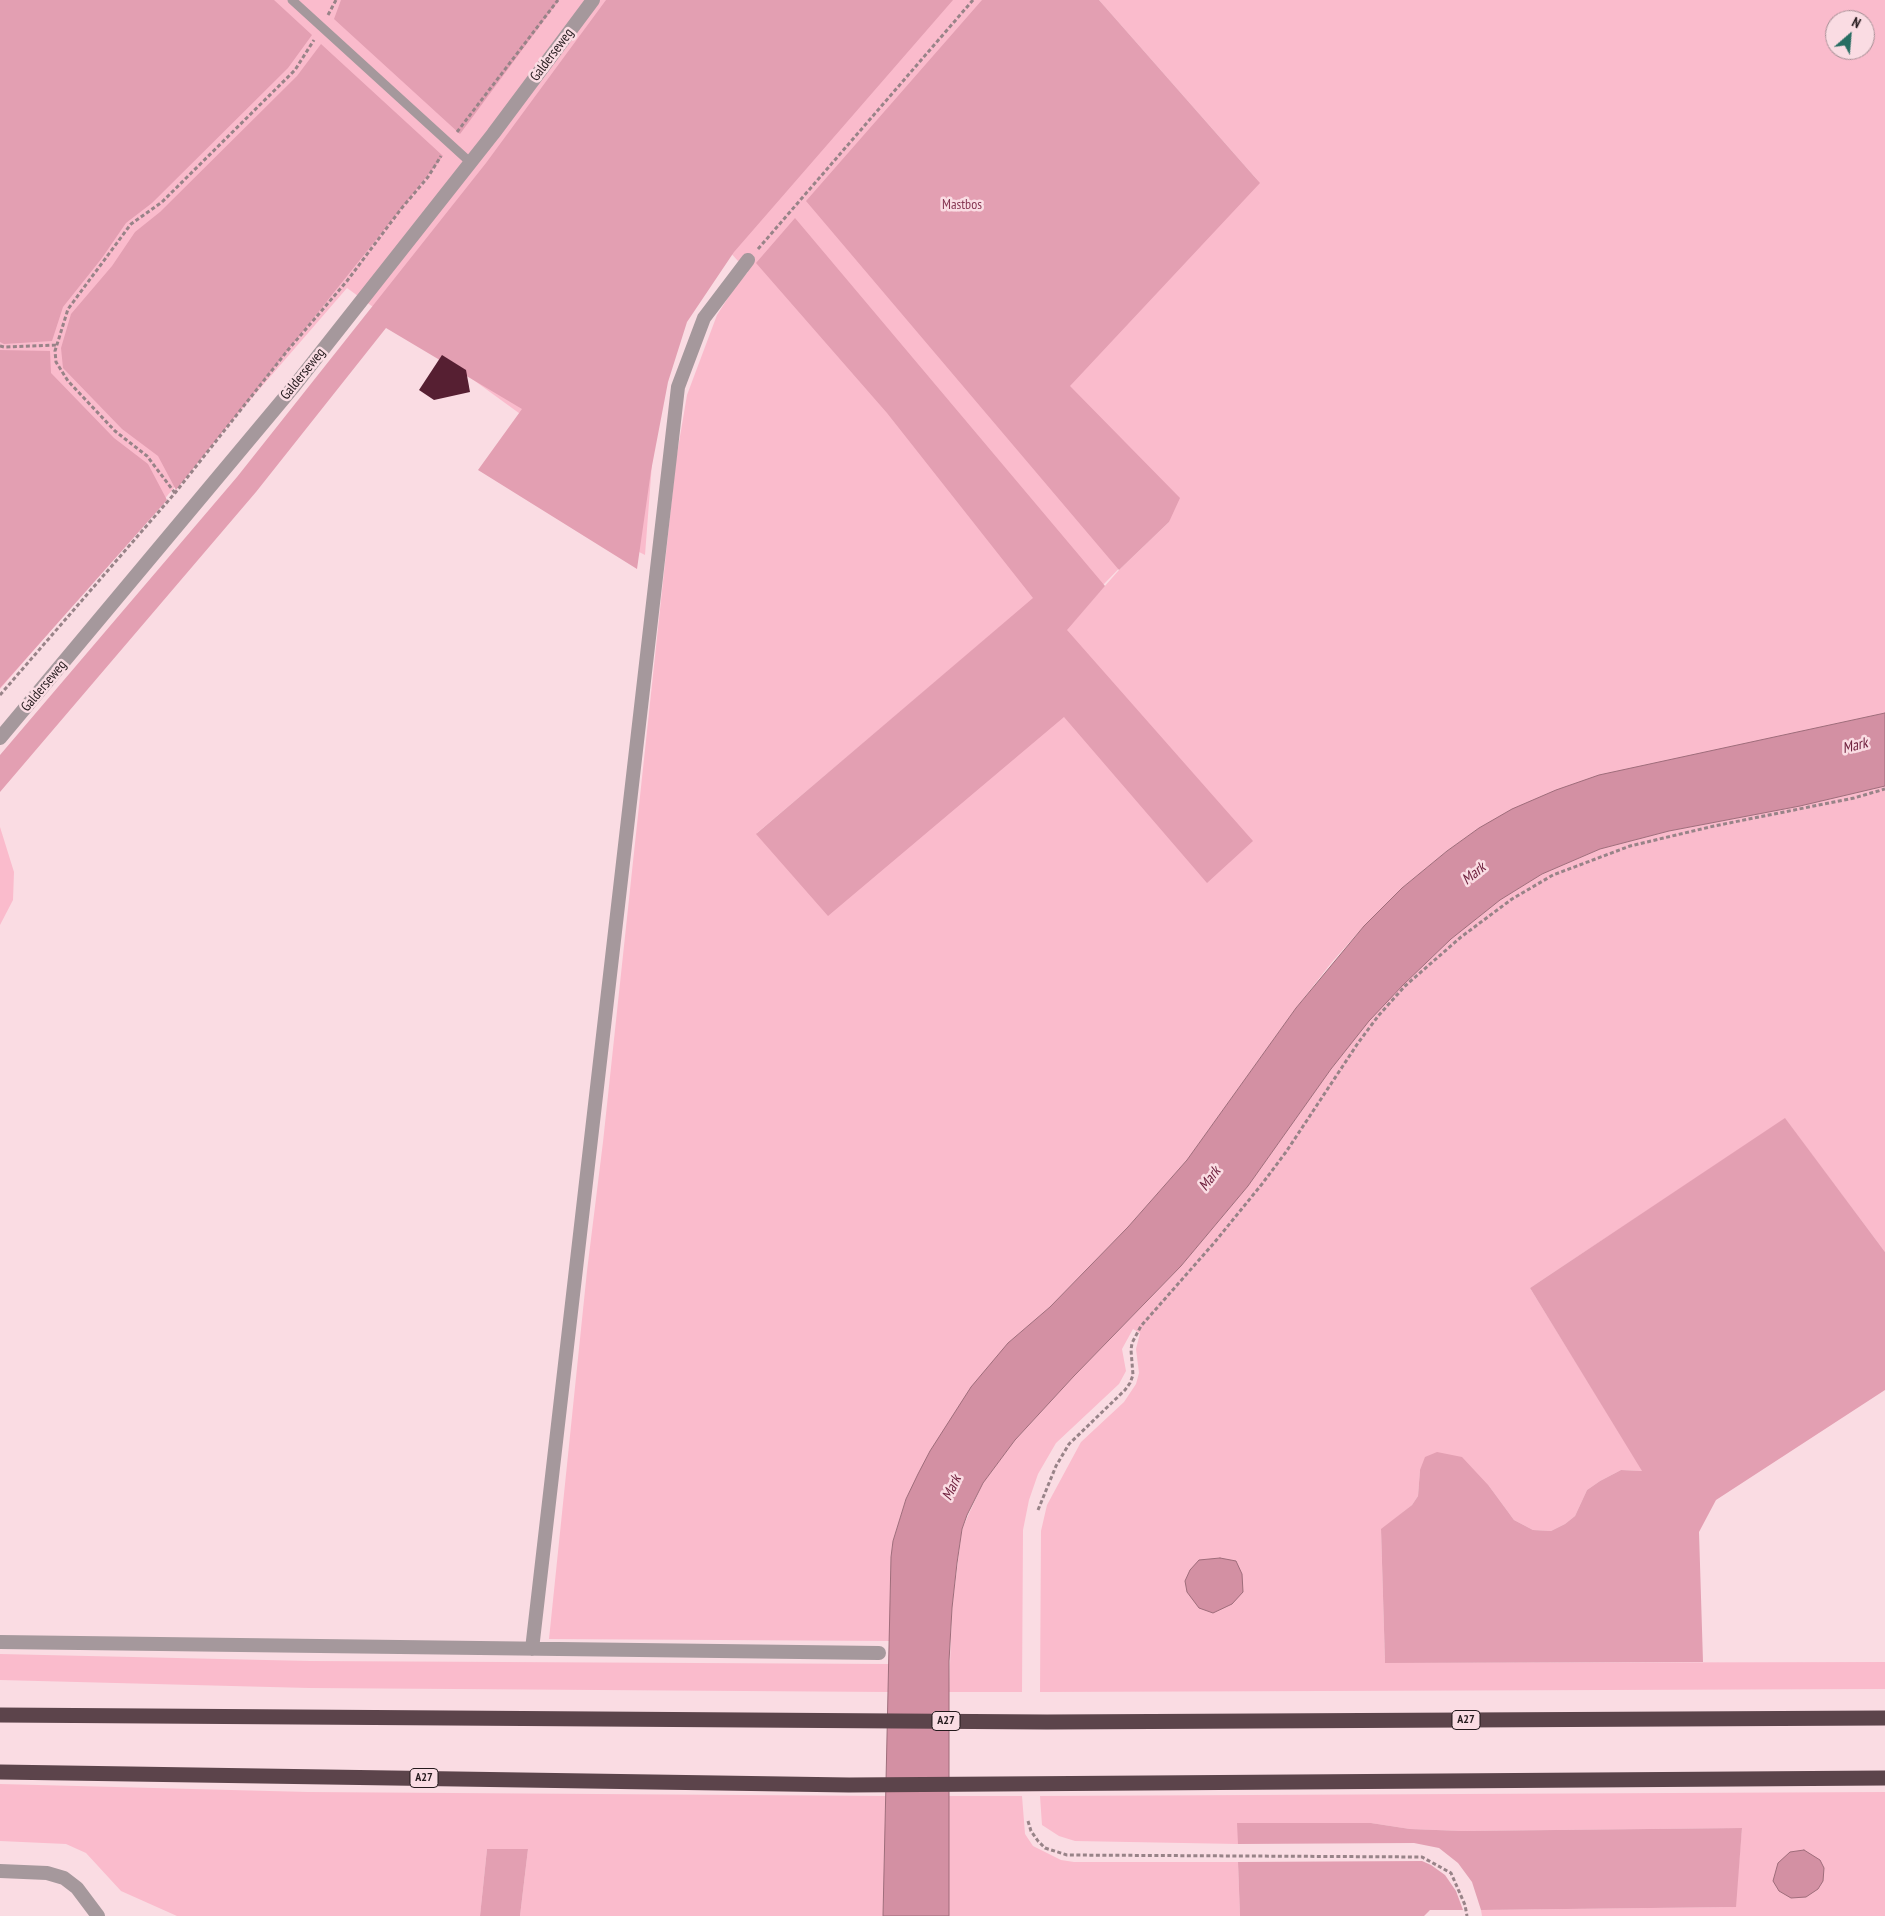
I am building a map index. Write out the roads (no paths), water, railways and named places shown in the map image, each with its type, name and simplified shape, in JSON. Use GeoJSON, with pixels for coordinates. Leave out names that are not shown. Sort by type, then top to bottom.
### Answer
{"type":"FeatureCollection","features":[{"type":"Feature","properties":{"kind":"highway","name":"A27"},"geometry":{"type":"LineString","coordinates":[[0,1715],[1047,1722],[1885,1718]]}},
{"type":"Feature","properties":{"kind":"highway","name":"A27"},"geometry":{"type":"LineString","coordinates":[[0,1772],[848,1785],[1885,1778]]}},
{"type":"Feature","properties":{"kind":"street","name":"Galderseweg"},"geometry":{"type":"LineString","coordinates":[[0,738],[295,385],[470,163],[593,0]]}},
{"type":"Feature","properties":{"kind":"street"},"geometry":{"type":"LineString","coordinates":[[532,1648],[678,387],[704,318],[748,260]]}},
{"type":"Feature","properties":{"kind":"street"},"geometry":{"type":"LineString","coordinates":[[0,1642],[879,1653]]}},
{"type":"Feature","properties":{"kind":"street"},"geometry":{"type":"LineString","coordinates":[[0,1870],[47,1873],[64,1878],[77,1888],[98,1916]]}},
{"type":"Feature","properties":{"kind":"lane"},"geometry":{"type":"LineString","coordinates":[[292,0],[470,163]]}},
{"type":"Feature","properties":{"kind":"water","name":"Mark"},"geometry":{"type":"Polygon","coordinates":[[[1885,713],[1885,786],[1800,806],[1669,831],[1600,849],[1542,874],[1500,900],[1451,939],[1369,1021],[1331,1069],[1248,1186],[1181,1266],[1015,1440],[983,1483],[967,1515],[962,1529],[957,1563],[949,1661],[949,1916],[883,1916],[891,1557],[893,1541],[906,1499],[918,1474],[930,1451],[971,1387],[1008,1343],[1050,1307],[1128,1227],[1187,1160],[1296,1008],[1364,926],[1402,888],[1447,851],[1479,828],[1512,809],[1556,790],[1599,775],[1885,713]]]}},
{"type":"Feature","properties":{"kind":"water"},"geometry":{"type":"Polygon","coordinates":[[[1220,1558],[1236,1561],[1242,1574],[1243,1592],[1232,1604],[1213,1613],[1199,1608],[1187,1592],[1185,1581],[1190,1570],[1199,1560],[1220,1558]]]}},
{"type":"Feature","properties":{"kind":"water"},"geometry":{"type":"Polygon","coordinates":[[[1804,1850],[1820,1860],[1824,1868],[1823,1881],[1818,1889],[1806,1897],[1791,1898],[1779,1891],[1773,1881],[1778,1863],[1790,1852],[1804,1850]]]}},
{"type":"Feature","properties":{"kind":"park label","name":"Mastbos"},"geometry":{"type":"Point","coordinates":[962,205]}}]}
